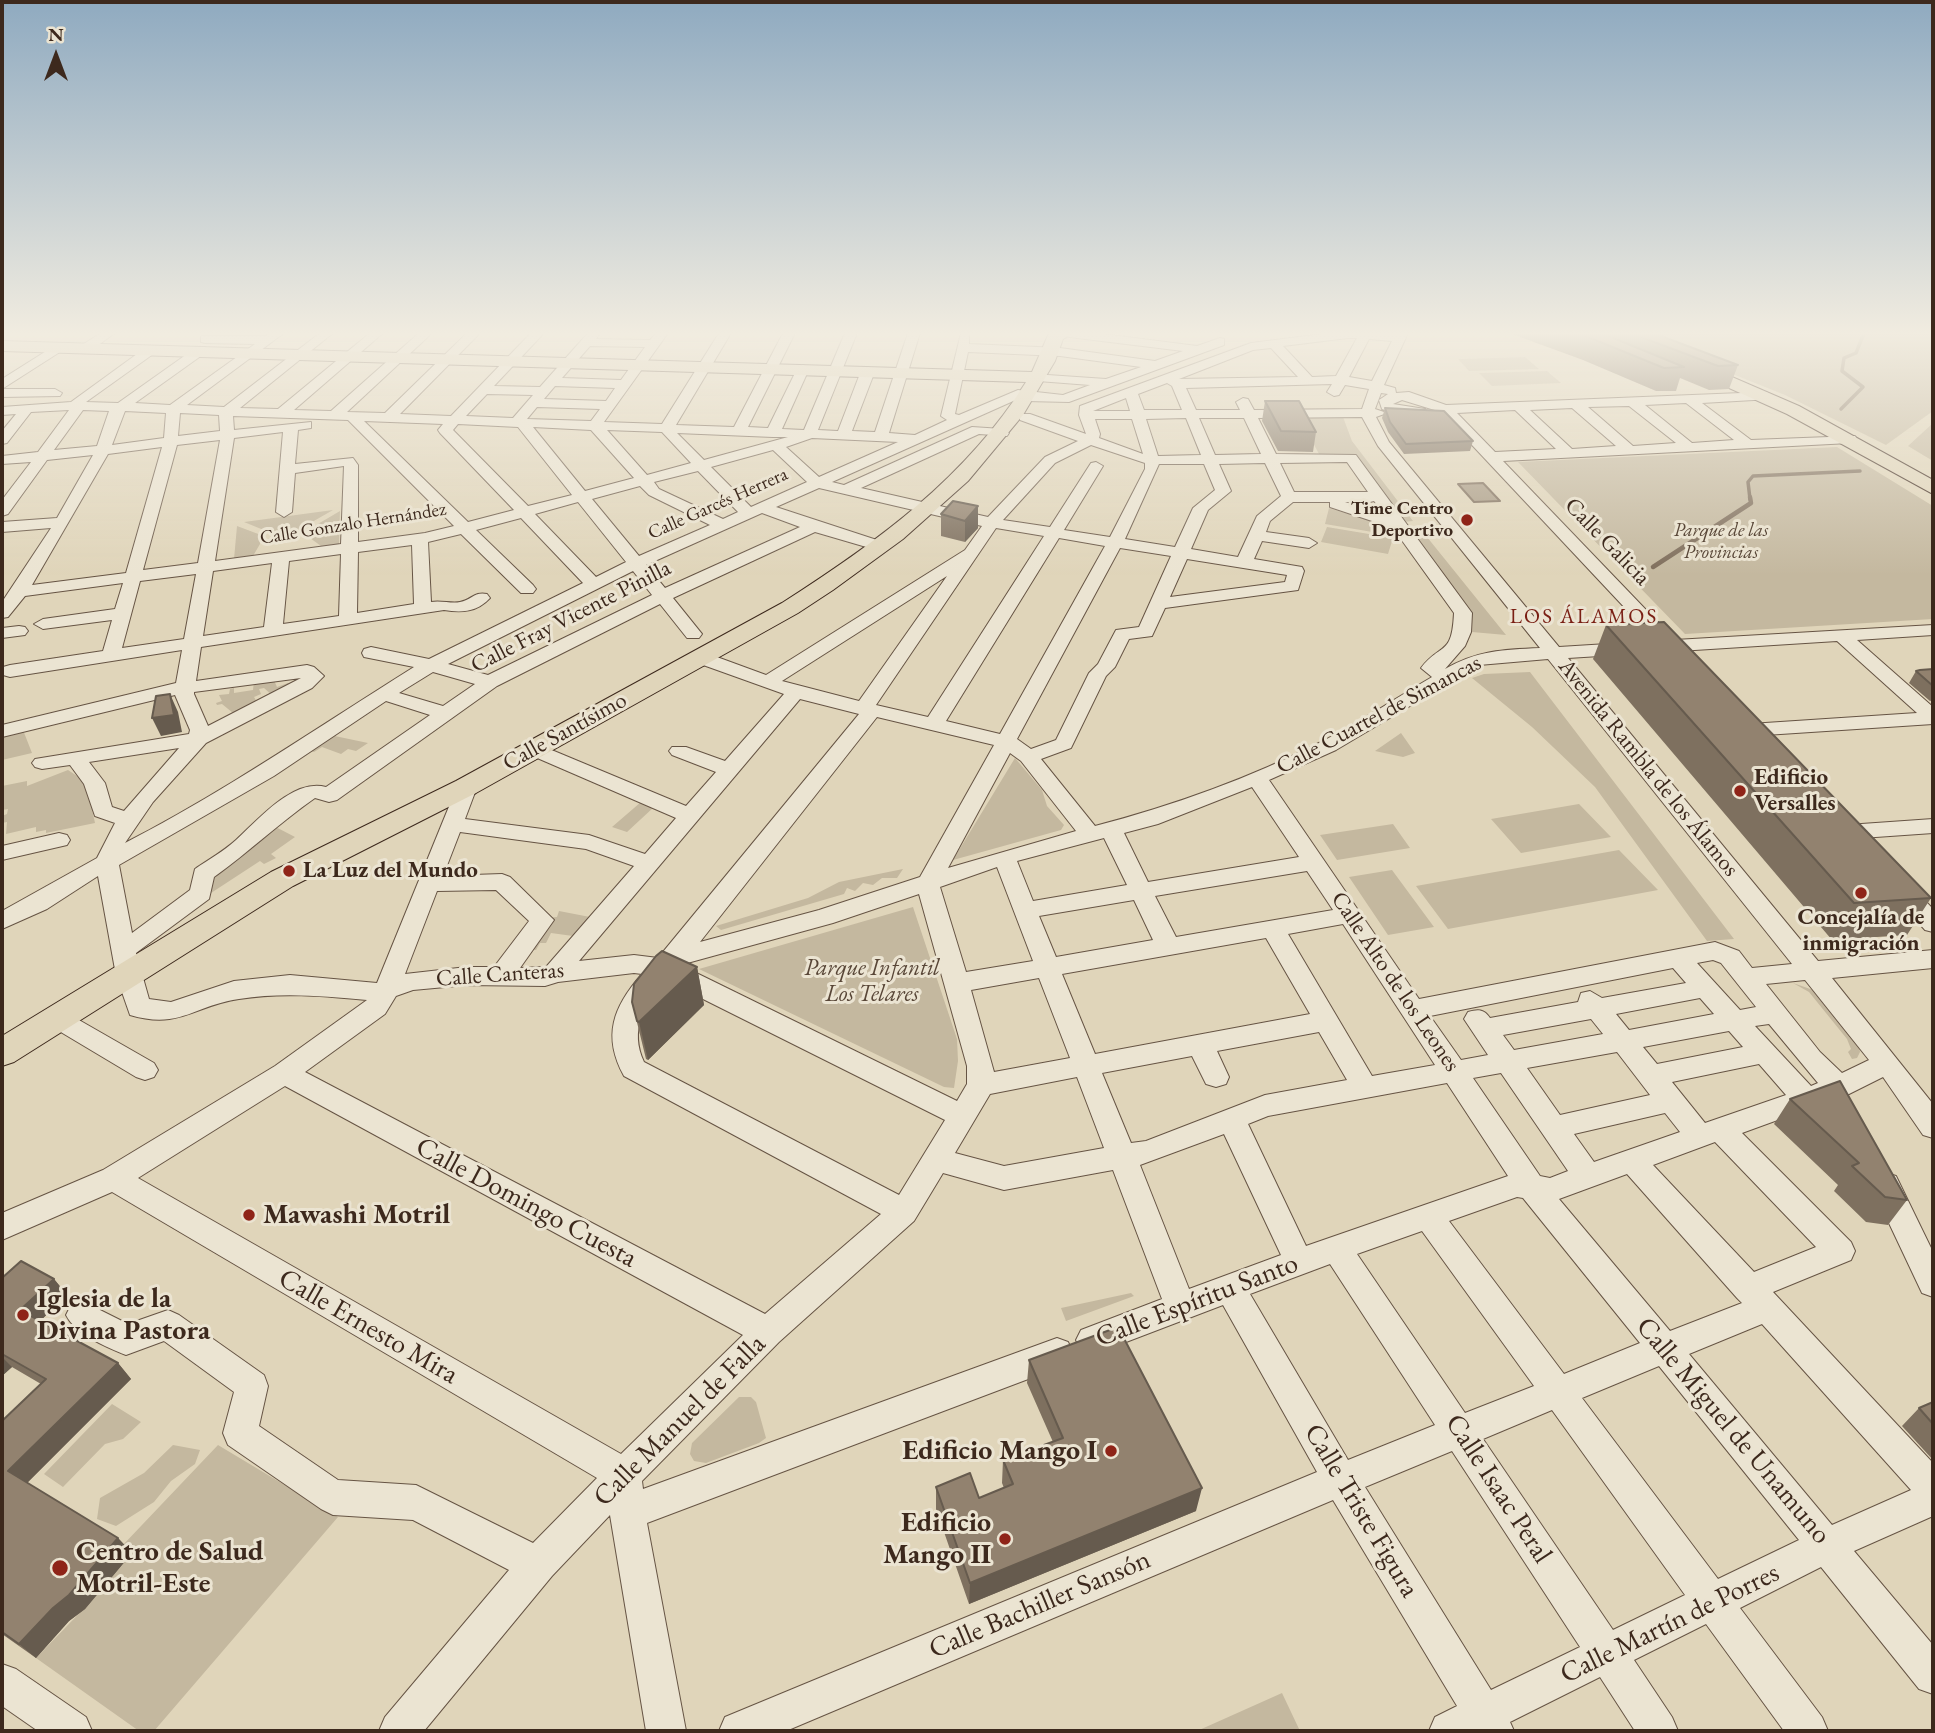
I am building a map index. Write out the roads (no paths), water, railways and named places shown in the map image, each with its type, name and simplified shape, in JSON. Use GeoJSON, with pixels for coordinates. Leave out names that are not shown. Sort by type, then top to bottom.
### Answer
{"type":"FeatureCollection","features":[{"type":"Feature","properties":{"kind":"main road","name":"Calle Santísimo"},"geometry":{"type":"LineString","coordinates":[[2,1053],[58,1018],[125,962],[535,750],[696,645],[790,608],[880,546],[927,507],[1015,414]]}},
{"type":"Feature","properties":{"kind":"main road"},"geometry":{"type":"LineString","coordinates":[[1801,414],[1850,439],[1933,488]]}},
{"type":"Feature","properties":{"kind":"street"},"geometry":{"type":"LineString","coordinates":[[2,440],[23,414]]}},
{"type":"Feature","properties":{"kind":"street"},"geometry":{"type":"LineString","coordinates":[[2,511],[73,414]]}},
{"type":"Feature","properties":{"kind":"street"},"geometry":{"type":"LineString","coordinates":[[2,612],[23,586],[63,522],[103,450],[115,414]]}},
{"type":"Feature","properties":{"kind":"street"},"geometry":{"type":"LineString","coordinates":[[111,656],[169,442],[172,440],[173,414]]}},
{"type":"Feature","properties":{"kind":"street"},"geometry":{"type":"LineString","coordinates":[[125,962],[107,862],[111,844],[198,739],[200,730],[184,694],[184,688],[227,435],[227,414]]}},
{"type":"Feature","properties":{"kind":"street"},"geometry":{"type":"LineString","coordinates":[[305,414],[739,431],[775,439],[817,483],[992,523],[1296,571],[1292,586],[1159,604]]}},
{"type":"Feature","properties":{"kind":"street"},"geometry":{"type":"LineString","coordinates":[[388,417],[391,414]]}},
{"type":"Feature","properties":{"kind":"street"},"geometry":{"type":"LineString","coordinates":[[464,414],[445,430],[593,583]]}},
{"type":"Feature","properties":{"kind":"street"},"geometry":{"type":"LineString","coordinates":[[524,414],[519,419],[663,596],[696,645],[767,682],[796,692],[1008,742],[1028,757],[1074,814],[1097,833],[1142,891],[1168,946]]}},
{"type":"Feature","properties":{"kind":"street"},"geometry":{"type":"LineString","coordinates":[[595,425],[604,414]]}},
{"type":"Feature","properties":{"kind":"street"},"geometry":{"type":"LineString","coordinates":[[667,428],[676,414]]}},
{"type":"Feature","properties":{"kind":"street"},"geometry":{"type":"LineString","coordinates":[[739,431],[748,414]]}},
{"type":"Feature","properties":{"kind":"street"},"geometry":{"type":"LineString","coordinates":[[775,439],[785,414]]}},
{"type":"Feature","properties":{"kind":"street"},"geometry":{"type":"LineString","coordinates":[[817,414],[809,434],[914,438]]}},
{"type":"Feature","properties":{"kind":"street"},"geometry":{"type":"LineString","coordinates":[[844,435],[852,414]]}},
{"type":"Feature","properties":{"kind":"street"},"geometry":{"type":"LineString","coordinates":[[881,437],[888,414]]}},
{"type":"Feature","properties":{"kind":"street"},"geometry":{"type":"LineString","coordinates":[[949,414],[957,419]]}},
{"type":"Feature","properties":{"kind":"street","name":"Calle Garcés Herrera"},"geometry":{"type":"LineString","coordinates":[[2,921],[39,903],[267,772],[325,731],[430,665],[593,583],[970,414]]}},
{"type":"Feature","properties":{"kind":"street"},"geometry":{"type":"LineString","coordinates":[[848,489],[1007,414]]}},
{"type":"Feature","properties":{"kind":"street"},"geometry":{"type":"LineString","coordinates":[[1038,414],[1091,440],[1152,460],[1350,458],[1463,613],[1463,636],[1447,658],[1430,668],[1446,677]]}},
{"type":"Feature","properties":{"kind":"street"},"geometry":{"type":"LineString","coordinates":[[1077,414],[1091,440]]}},
{"type":"Feature","properties":{"kind":"street"},"geometry":{"type":"LineString","coordinates":[[1104,414],[1260,414]]}},
{"type":"Feature","properties":{"kind":"street"},"geometry":{"type":"LineString","coordinates":[[1028,757],[1064,744],[1098,673],[1106,667],[1122,634],[1146,632],[1201,508],[1223,491],[1191,414]]}},
{"type":"Feature","properties":{"kind":"street"},"geometry":{"type":"LineString","coordinates":[[1249,414],[1289,497]]}},
{"type":"Feature","properties":{"kind":"street","name":"Avenida Rambla de los Álamos"},"geometry":{"type":"LineString","coordinates":[[1367,414],[1383,443],[1912,1094],[1933,1127]]}},
{"type":"Feature","properties":{"kind":"street","name":"Calle Galicia"},"geometry":{"type":"LineString","coordinates":[[1451,414],[1693,670]]}},
{"type":"Feature","properties":{"kind":"street"},"geometry":{"type":"LineString","coordinates":[[1526,414],[1568,453]]}},
{"type":"Feature","properties":{"kind":"street"},"geometry":{"type":"LineString","coordinates":[[1587,414],[1629,450]]}},
{"type":"Feature","properties":{"kind":"street"},"geometry":{"type":"LineString","coordinates":[[1648,414],[1689,447]]}},
{"type":"Feature","properties":{"kind":"street"},"geometry":{"type":"LineString","coordinates":[[1711,414],[1748,444]]}},
{"type":"Feature","properties":{"kind":"street"},"geometry":{"type":"LineString","coordinates":[[668,962],[963,1116],[981,1085],[980,1066],[928,884],[1008,742],[1152,469],[1152,460],[1138,415]]}},
{"type":"Feature","properties":{"kind":"street"},"geometry":{"type":"LineString","coordinates":[[2,460],[291,427],[353,416]]}},
{"type":"Feature","properties":{"kind":"street"},"geometry":{"type":"LineString","coordinates":[[353,416],[462,528],[527,589]]}},
{"type":"Feature","properties":{"kind":"street"},"geometry":{"type":"LineString","coordinates":[[595,425],[654,492],[721,524]]}},
{"type":"Feature","properties":{"kind":"street"},"geometry":{"type":"LineString","coordinates":[[284,512],[291,427]]}},
{"type":"Feature","properties":{"kind":"street"},"geometry":{"type":"LineString","coordinates":[[667,428],[699,465],[754,510],[880,546]]}},
{"type":"Feature","properties":{"kind":"street","name":"Calle Gonzalo Hernández"},"geometry":{"type":"LineString","coordinates":[[2,581],[23,586],[132,578],[420,538],[699,465],[775,439],[803,438],[809,434]]}},
{"type":"Feature","properties":{"kind":"street"},"geometry":{"type":"LineString","coordinates":[[1492,457],[1850,439]]}},
{"type":"Feature","properties":{"kind":"street"},"geometry":{"type":"LineString","coordinates":[[904,1212],[633,1069],[624,1042],[627,1018],[636,1001],[696,929],[867,710],[992,523],[1049,460],[1091,440]]}},
{"type":"Feature","properties":{"kind":"street"},"geometry":{"type":"LineString","coordinates":[[288,470],[348,461],[351,465],[348,620]]}},
{"type":"Feature","properties":{"kind":"street"},"geometry":{"type":"LineString","coordinates":[[934,724],[1096,466]]}},
{"type":"Feature","properties":{"kind":"street"},"geometry":{"type":"LineString","coordinates":[[1244,563],[1263,519],[1289,497],[1370,497]]}},
{"type":"Feature","properties":{"kind":"street"},"geometry":{"type":"LineString","coordinates":[[1325,497],[1328,502],[1398,524]]}},
{"type":"Feature","properties":{"kind":"street"},"geometry":{"type":"LineString","coordinates":[[2,527],[63,522]]}},
{"type":"Feature","properties":{"kind":"street","name":"Calle Fray Vicente Pinilla"},"geometry":{"type":"LineString","coordinates":[[329,795],[490,682],[663,596],[814,527]]}},
{"type":"Feature","properties":{"kind":"street"},"geometry":{"type":"LineString","coordinates":[[1255,535],[1309,543]]}},
{"type":"Feature","properties":{"kind":"street"},"geometry":{"type":"LineString","coordinates":[[420,538],[423,608]]}},
{"type":"Feature","properties":{"kind":"street"},"geometry":{"type":"LineString","coordinates":[[767,682],[971,554]]}},
{"type":"Feature","properties":{"kind":"street"},"geometry":{"type":"LineString","coordinates":[[273,631],[281,558]]}},
{"type":"Feature","properties":{"kind":"street"},"geometry":{"type":"LineString","coordinates":[[10,671],[444,605],[462,608],[481,598]]}},
{"type":"Feature","properties":{"kind":"street"},"geometry":{"type":"LineString","coordinates":[[43,624],[122,613]]}},
{"type":"Feature","properties":{"kind":"street"},"geometry":{"type":"LineString","coordinates":[[1553,651],[1933,630]]}},
{"type":"Feature","properties":{"kind":"street"},"geometry":{"type":"LineString","coordinates":[[1841,635],[1933,718]]}},
{"type":"Feature","properties":{"kind":"street","name":"Calle Cuartel de Simancas"},"geometry":{"type":"LineString","coordinates":[[928,884],[1004,857],[1097,833],[1257,778],[1329,746],[1472,661],[1485,657],[1553,651]]}},
{"type":"Feature","properties":{"kind":"street"},"geometry":{"type":"LineString","coordinates":[[371,653],[430,665],[490,682]]}},
{"type":"Feature","properties":{"kind":"street"},"geometry":{"type":"LineString","coordinates":[[2,731],[184,688],[307,671],[314,676],[305,684],[198,739],[42,763]]}},
{"type":"Feature","properties":{"kind":"street"},"geometry":{"type":"LineString","coordinates":[[555,973],[796,692]]}},
{"type":"Feature","properties":{"kind":"street"},"geometry":{"type":"LineString","coordinates":[[385,695],[446,713]]}},
{"type":"Feature","properties":{"kind":"street"},"geometry":{"type":"LineString","coordinates":[[1731,710],[1768,748]]}},
{"type":"Feature","properties":{"kind":"street"},"geometry":{"type":"LineString","coordinates":[[1750,730],[1933,718]]}},
{"type":"Feature","properties":{"kind":"street"},"geometry":{"type":"LineString","coordinates":[[535,750],[691,816]]}},
{"type":"Feature","properties":{"kind":"street"},"geometry":{"type":"LineString","coordinates":[[678,751],[730,770]]}},
{"type":"Feature","properties":{"kind":"street"},"geometry":{"type":"LineString","coordinates":[[75,758],[94,783],[103,811],[129,820]]}},
{"type":"Feature","properties":{"kind":"street","name":"Calle Alto de los Leones"},"geometry":{"type":"LineString","coordinates":[[1257,778],[1532,1188]]}},
{"type":"Feature","properties":{"kind":"street"},"geometry":{"type":"LineString","coordinates":[[2,1227],[113,1178],[284,1073],[376,1007],[387,989],[466,787]]}},
{"type":"Feature","properties":{"kind":"street"},"geometry":{"type":"LineString","coordinates":[[1054,789],[1054,801],[1073,824],[1097,833]]}},
{"type":"Feature","properties":{"kind":"street"},"geometry":{"type":"LineString","coordinates":[[125,962],[136,943],[201,893],[203,874],[242,847],[265,823],[307,793],[315,791],[329,795]]}},
{"type":"Feature","properties":{"kind":"street"},"geometry":{"type":"LineString","coordinates":[[1829,813],[1864,850]]}},
{"type":"Feature","properties":{"kind":"street"},"geometry":{"type":"LineString","coordinates":[[1074,814],[1094,824],[1097,833]]}},
{"type":"Feature","properties":{"kind":"street"},"geometry":{"type":"LineString","coordinates":[[453,824],[589,842],[649,863]]}},
{"type":"Feature","properties":{"kind":"street"},"geometry":{"type":"LineString","coordinates":[[1847,832],[1933,826]]}},
{"type":"Feature","properties":{"kind":"street"},"geometry":{"type":"LineString","coordinates":[[2,853],[59,840]]}},
{"type":"Feature","properties":{"kind":"street"},"geometry":{"type":"LineString","coordinates":[[1004,857],[1181,1307]]}},
{"type":"Feature","properties":{"kind":"street"},"geometry":{"type":"LineString","coordinates":[[1024,910],[1315,862]]}},
{"type":"Feature","properties":{"kind":"street"},"geometry":{"type":"LineString","coordinates":[[1890,878],[1933,924]]}},
{"type":"Feature","properties":{"kind":"street"},"geometry":{"type":"LineString","coordinates":[[429,884],[502,882],[542,920],[501,976]]}},
{"type":"Feature","properties":{"kind":"street","name":"Calle Canteras"},"geometry":{"type":"LineString","coordinates":[[125,962],[139,1008],[155,1011],[172,1011],[234,990],[290,984],[379,992],[412,981],[467,976],[545,977],[555,973],[668,962],[928,884]]}},
{"type":"Feature","properties":{"kind":"street"},"geometry":{"type":"LineString","coordinates":[[957,983],[1350,915]]}},
{"type":"Feature","properties":{"kind":"street"},"geometry":{"type":"LineString","coordinates":[[1272,927],[1365,1088]]}},
{"type":"Feature","properties":{"kind":"street"},"geometry":{"type":"LineString","coordinates":[[696,929],[697,941],[714,947]]}},
{"type":"Feature","properties":{"kind":"street"},"geometry":{"type":"LineString","coordinates":[[1413,1010],[1715,951],[1730,957],[1748,977],[1839,1099]]}},
{"type":"Feature","properties":{"kind":"street"},"geometry":{"type":"LineString","coordinates":[[1678,958],[1805,1098]]}},
{"type":"Feature","properties":{"kind":"street"},"geometry":{"type":"LineString","coordinates":[[1748,977],[1933,959]]}},
{"type":"Feature","properties":{"kind":"street"},"geometry":{"type":"LineString","coordinates":[[1573,978],[1671,1101],[1840,1251],[1756,1298]]}},
{"type":"Feature","properties":{"kind":"street"},"geometry":{"type":"LineString","coordinates":[[1484,1029],[1706,988]]}},
{"type":"Feature","properties":{"kind":"street"},"geometry":{"type":"LineString","coordinates":[[1463,999],[1588,1176]]}},
{"type":"Feature","properties":{"kind":"street"},"geometry":{"type":"LineString","coordinates":[[936,1160],[1004,1178],[1148,1152],[1265,1106],[1775,1013]]}},
{"type":"Feature","properties":{"kind":"street"},"geometry":{"type":"LineString","coordinates":[[58,1018],[145,1070]]}},
{"type":"Feature","properties":{"kind":"street"},"geometry":{"type":"LineString","coordinates":[[981,1085],[1326,1021]]}},
{"type":"Feature","properties":{"kind":"street"},"geometry":{"type":"LineString","coordinates":[[1200,1044],[1216,1077]]}},
{"type":"Feature","properties":{"kind":"street"},"geometry":{"type":"LineString","coordinates":[[1651,1076],[1765,1054]]}},
{"type":"Feature","properties":{"kind":"street","name":"Calle Espíritu Santo"},"geometry":{"type":"LineString","coordinates":[[627,1513],[1427,1215],[1517,1185],[1551,1190],[1805,1098],[1839,1099],[1886,1063]]}},
{"type":"Feature","properties":{"kind":"street","name":"Calle Domingo Cuesta"},"geometry":{"type":"LineString","coordinates":[[284,1073],[768,1332]]}},
{"type":"Feature","properties":{"kind":"street"},"geometry":{"type":"LineString","coordinates":[[1554,1127],[1671,1101]]}},
{"type":"Feature","properties":{"kind":"street","name":"Calle Manuel de Falla"},"geometry":{"type":"LineString","coordinates":[[399,1731],[539,1563],[624,1475],[768,1332],[904,1212],[963,1116]]}},
{"type":"Feature","properties":{"kind":"street"},"geometry":{"type":"LineString","coordinates":[[1232,1120],[1299,1262]]}},
{"type":"Feature","properties":{"kind":"street"},"geometry":{"type":"LineString","coordinates":[[1632,1161],[1933,1488]]}},
{"type":"Feature","properties":{"kind":"street"},"geometry":{"type":"LineString","coordinates":[[1873,1162],[1933,1283]]}},
{"type":"Feature","properties":{"kind":"street","name":"Calle Ernesto Mira"},"geometry":{"type":"LineString","coordinates":[[113,1178],[624,1475]]}},
{"type":"Feature","properties":{"kind":"street","name":"Calle Miguel de Unamuno"},"geometry":{"type":"LineString","coordinates":[[1532,1188],[1933,1675]]}},
{"type":"Feature","properties":{"kind":"street"},"geometry":{"type":"LineString","coordinates":[[1427,1215],[1808,1731]]}},
{"type":"Feature","properties":{"kind":"street","name":"Calle Isaac Peral"},"geometry":{"type":"LineString","coordinates":[[1336,1248],[1658,1731]]}},
{"type":"Feature","properties":{"kind":"street","name":"Calle Triste Figura"},"geometry":{"type":"LineString","coordinates":[[1230,1288],[1341,1481],[1489,1723]]}},
{"type":"Feature","properties":{"kind":"street","name":"Calle Bachiller Sansón"},"geometry":{"type":"LineString","coordinates":[[739,1731],[1217,1530],[1461,1433],[1664,1348],[1756,1298]]}},
{"type":"Feature","properties":{"kind":"street"},"geometry":{"type":"LineString","coordinates":[[82,1315],[126,1340],[168,1325],[252,1386],[240,1433],[333,1497],[416,1503],[505,1550],[539,1563]]}},
{"type":"Feature","properties":{"kind":"street"},"geometry":{"type":"LineString","coordinates":[[624,1475],[627,1513],[666,1731]]}},
{"type":"Feature","properties":{"kind":"street","name":"Calle Martín de Porres"},"geometry":{"type":"LineString","coordinates":[[1449,1731],[1489,1723],[1608,1655],[1827,1545],[1933,1498]]}},
{"type":"Feature","properties":{"kind":"street"},"geometry":{"type":"LineString","coordinates":[[2,1683],[72,1731]]}},
{"type":"Feature","properties":{"kind":"waterway"},"geometry":{"type":"LineString","coordinates":[[1750,499],[1748,482],[1753,476],[1860,471]]}},
{"type":"Feature","properties":{"kind":"waterway"},"geometry":{"type":"LineString","coordinates":[[1653,567],[1751,503],[1750,497]]}},
{"type":"Feature","properties":{"kind":"place","name":"Time Centro Deportivo"},"geometry":{"type":"Point","coordinates":[1467,520]}},
{"type":"Feature","properties":{"kind":"place","name":"Edificio Versalles"},"geometry":{"type":"Point","coordinates":[1740,791]}},
{"type":"Feature","properties":{"kind":"place","name":"La Luz del Mundo"},"geometry":{"type":"Point","coordinates":[289,871]}},
{"type":"Feature","properties":{"kind":"place","name":"Concejalía de inmigración"},"geometry":{"type":"Point","coordinates":[1861,893]}},
{"type":"Feature","properties":{"kind":"place","name":"Mawashi Motril"},"geometry":{"type":"Point","coordinates":[249,1215]}},
{"type":"Feature","properties":{"kind":"place","name":"Iglesia de la Divina Pastora"},"geometry":{"type":"Point","coordinates":[23,1315]}},
{"type":"Feature","properties":{"kind":"place","name":"Edificio Mango I"},"geometry":{"type":"Point","coordinates":[1111,1451]}},
{"type":"Feature","properties":{"kind":"place","name":"Edificio Mango II"},"geometry":{"type":"Point","coordinates":[1005,1539]}},
{"type":"Feature","properties":{"kind":"place","name":"Centro de Salud Motril-Este"},"geometry":{"type":"Point","coordinates":[60,1568]}},
{"type":"Feature","properties":{"kind":"district","name":"LOS ÁLAMOS"},"geometry":{"type":"Point","coordinates":[1584,617]}},
{"type":"Feature","properties":{"kind":"park label","name":"Parque de las Provincias"},"geometry":{"type":"Point","coordinates":[1721,542]}},
{"type":"Feature","properties":{"kind":"park label","name":"Parque Infantil Los Telares"},"geometry":{"type":"Point","coordinates":[872,982]}}]}
